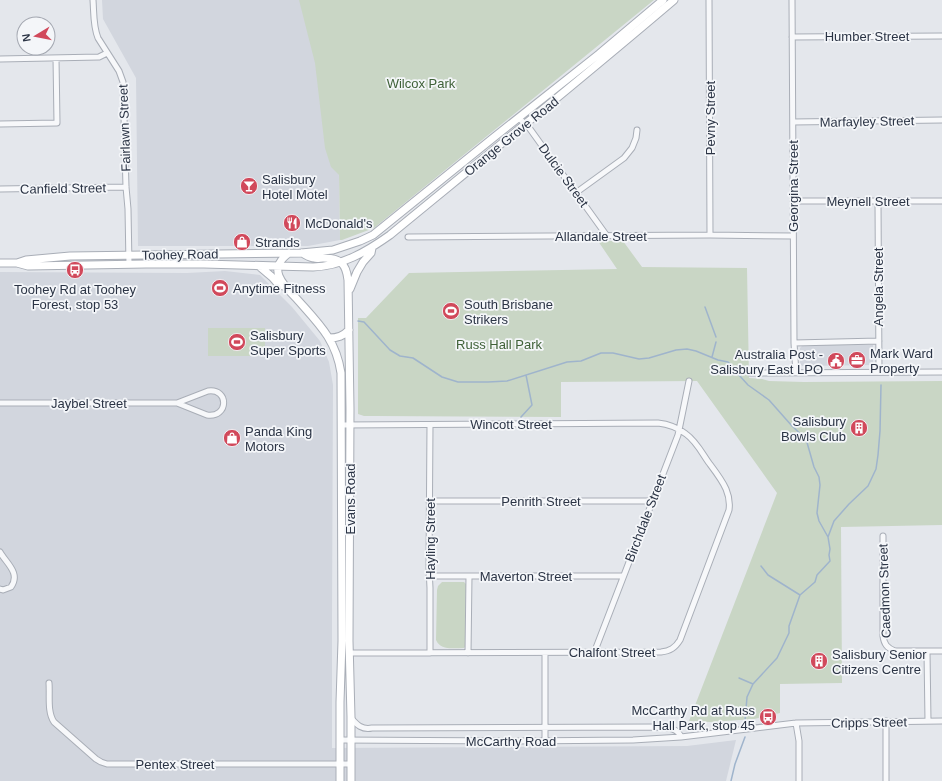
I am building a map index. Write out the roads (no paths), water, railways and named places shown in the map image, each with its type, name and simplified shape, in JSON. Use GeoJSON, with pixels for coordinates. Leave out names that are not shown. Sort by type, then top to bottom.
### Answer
{"type":"FeatureCollection","features":[{"type":"Feature","properties":{"kind":"main road","name":"Orange Grove Road"},"geometry":{"type":"LineString","coordinates":[[343,247],[373,235],[599,54],[663,0]]}},
{"type":"Feature","properties":{"kind":"main road","name":"Orange Grove Road"},"geometry":{"type":"LineString","coordinates":[[342,262],[372,248],[390,235],[674,0]]}},
{"type":"Feature","properties":{"kind":"main road","name":"Toohey Road"},"geometry":{"type":"LineString","coordinates":[[17,263],[26,260],[63,257],[301,253],[333,250],[343,247]]}},
{"type":"Feature","properties":{"kind":"main road"},"geometry":{"type":"LineString","coordinates":[[349,292],[357,272],[363,262],[371,254],[372,248]]}},
{"type":"Feature","properties":{"kind":"main road"},"geometry":{"type":"LineString","coordinates":[[286,287],[279,276],[278,267],[279,262],[289,253]]}},
{"type":"Feature","properties":{"kind":"main road"},"geometry":{"type":"LineString","coordinates":[[301,253],[313,258],[335,259],[342,262]]}},
{"type":"Feature","properties":{"kind":"main road","name":"Toohey Road"},"geometry":{"type":"LineString","coordinates":[[0,263],[17,263],[28,266],[204,264],[321,267],[342,262]]}},
{"type":"Feature","properties":{"kind":"main road","name":"Evans Road"},"geometry":{"type":"LineString","coordinates":[[342,262],[347,273],[349,292],[350,781]]}},
{"type":"Feature","properties":{"kind":"main road"},"geometry":{"type":"LineString","coordinates":[[259,266],[279,285],[286,287]]}},
{"type":"Feature","properties":{"kind":"main road","name":"Evans Road"},"geometry":{"type":"LineString","coordinates":[[286,287],[329,338],[338,359],[342,382],[342,641],[340,781]]}},
{"type":"Feature","properties":{"kind":"main road"},"geometry":{"type":"LineString","coordinates":[[329,338],[341,337],[349,330]]}},
{"type":"Feature","properties":{"kind":"street","name":"Fairlawn Street"},"geometry":{"type":"LineString","coordinates":[[93,0],[96,33],[107,54],[119,71],[123,82],[129,264]]}},
{"type":"Feature","properties":{"kind":"street","name":"Pevny Street"},"geometry":{"type":"LineString","coordinates":[[709,0],[710,235]]}},
{"type":"Feature","properties":{"kind":"street","name":"Georgina Street"},"geometry":{"type":"LineString","coordinates":[[792,0],[794,343],[796,373]]}},
{"type":"Feature","properties":{"kind":"street","name":"Humber Street"},"geometry":{"type":"LineString","coordinates":[[792,37],[942,36]]}},
{"type":"Feature","properties":{"kind":"street"},"geometry":{"type":"LineString","coordinates":[[0,59],[99,56],[107,54]]}},
{"type":"Feature","properties":{"kind":"street"},"geometry":{"type":"LineString","coordinates":[[0,124],[57,123],[56,58]]}},
{"type":"Feature","properties":{"kind":"street","name":"Dulcie Street"},"geometry":{"type":"LineString","coordinates":[[518,118],[526,124],[577,192],[607,236]]}},
{"type":"Feature","properties":{"kind":"street","name":"Marfayley Street"},"geometry":{"type":"LineString","coordinates":[[792,122],[942,120]]}},
{"type":"Feature","properties":{"kind":"street"},"geometry":{"type":"LineString","coordinates":[[577,192],[624,158],[632,148],[637,130]]}},
{"type":"Feature","properties":{"kind":"street","name":"Canfield Street"},"geometry":{"type":"LineString","coordinates":[[0,189],[126,187]]}},
{"type":"Feature","properties":{"kind":"street","name":"Angela Street"},"geometry":{"type":"LineString","coordinates":[[878,201],[879,372]]}},
{"type":"Feature","properties":{"kind":"street","name":"Meynell Street"},"geometry":{"type":"LineString","coordinates":[[793,202],[942,201]]}},
{"type":"Feature","properties":{"kind":"street","name":"Allandale Street"},"geometry":{"type":"LineString","coordinates":[[408,237],[710,235],[794,236]]}},
{"type":"Feature","properties":{"kind":"street"},"geometry":{"type":"LineString","coordinates":[[794,343],[879,341]]}},
{"type":"Feature","properties":{"kind":"street"},"geometry":{"type":"LineString","coordinates":[[750,373],[942,372]]}},
{"type":"Feature","properties":{"kind":"street","name":"Birchdale Street"},"geometry":{"type":"LineString","coordinates":[[594,653],[678,435],[689,381]]}},
{"type":"Feature","properties":{"kind":"street","name":"Jaybel Street"},"geometry":{"type":"LineString","coordinates":[[0,403],[177,403],[208,392],[216,391],[222,397],[224,406],[220,412],[207,415],[177,403]]}},
{"type":"Feature","properties":{"kind":"street","name":"Wincott Street"},"geometry":{"type":"LineString","coordinates":[[342,425],[658,423],[679,429]]}},
{"type":"Feature","properties":{"kind":"street","name":"Hayling Street"},"geometry":{"type":"LineString","coordinates":[[430,425],[430,653]]}},
{"type":"Feature","properties":{"kind":"street","name":"Chalfont Street"},"geometry":{"type":"LineString","coordinates":[[349,653],[661,652],[674,648],[688,618],[729,510],[729,498],[722,481],[693,440],[679,429]]}},
{"type":"Feature","properties":{"kind":"street","name":"Penrith Street"},"geometry":{"type":"LineString","coordinates":[[429,501],[652,500]]}},
{"type":"Feature","properties":{"kind":"street","name":"Caedmon Street"},"geometry":{"type":"LineString","coordinates":[[883,536],[884,640],[887,647],[900,652],[927,652]]}},
{"type":"Feature","properties":{"kind":"street"},"geometry":{"type":"LineString","coordinates":[[0,552],[13,570],[14,578],[11,587],[0,590]]}},
{"type":"Feature","properties":{"kind":"street","name":"Maverton Street"},"geometry":{"type":"LineString","coordinates":[[430,576],[623,576]]}},
{"type":"Feature","properties":{"kind":"street"},"geometry":{"type":"LineString","coordinates":[[468,576],[468,653]]}},
{"type":"Feature","properties":{"kind":"street"},"geometry":{"type":"LineString","coordinates":[[928,721],[927,652],[942,651]]}},
{"type":"Feature","properties":{"kind":"street"},"geometry":{"type":"LineString","coordinates":[[545,653],[545,741]]}},
{"type":"Feature","properties":{"kind":"street","name":"Pentex Street"},"geometry":{"type":"LineString","coordinates":[[49,683],[51,718],[96,759],[107,764],[350,764]]}},
{"type":"Feature","properties":{"kind":"street","name":"McCarthy Road"},"geometry":{"type":"LineString","coordinates":[[350,718],[366,730],[372,728],[656,727],[674,729],[680,733],[681,737]]}},
{"type":"Feature","properties":{"kind":"street"},"geometry":{"type":"LineString","coordinates":[[886,721],[886,781]]}},
{"type":"Feature","properties":{"kind":"street","name":"Cripps Street"},"geometry":{"type":"LineString","coordinates":[[796,723],[942,721]]}},
{"type":"Feature","properties":{"kind":"street"},"geometry":{"type":"LineString","coordinates":[[796,723],[799,741],[799,781]]}},
{"type":"Feature","properties":{"kind":"street","name":"McCarthy Road"},"geometry":{"type":"LineString","coordinates":[[340,740],[625,740],[681,737],[796,723]]}},
{"type":"Feature","properties":{"kind":"waterway"},"geometry":{"type":"LineString","coordinates":[[705,307],[716,337]]}},
{"type":"Feature","properties":{"kind":"waterway"},"geometry":{"type":"LineString","coordinates":[[358,321],[364,322],[390,350],[400,356],[413,358],[442,377],[458,382],[507,381],[567,362],[581,361],[601,353],[613,353],[639,359],[649,358],[676,350],[687,349],[728,362],[748,385],[769,400],[792,426],[806,439],[814,467],[819,477],[820,485],[817,513],[819,521],[828,537],[830,561],[817,575],[815,582],[800,595],[789,626],[789,633],[777,658],[753,684],[747,697],[745,721]]}},
{"type":"Feature","properties":{"kind":"waterway"},"geometry":{"type":"LineString","coordinates":[[712,357],[716,342]]}},
{"type":"Feature","properties":{"kind":"waterway"},"geometry":{"type":"LineString","coordinates":[[521,417],[532,405],[526,375]]}},
{"type":"Feature","properties":{"kind":"waterway"},"geometry":{"type":"LineString","coordinates":[[828,537],[834,521],[868,486],[876,469],[880,431],[881,385]]}},
{"type":"Feature","properties":{"kind":"waterway"},"geometry":{"type":"LineString","coordinates":[[761,566],[768,575],[800,595]]}},
{"type":"Feature","properties":{"kind":"waterway"},"geometry":{"type":"LineString","coordinates":[[739,678],[753,684]]}},
{"type":"Feature","properties":{"kind":"waterway"},"geometry":{"type":"LineString","coordinates":[[731,781],[735,764],[745,737]]}},
{"type":"Feature","properties":{"kind":"place","name":"Salisbury Hotel Motel"},"geometry":{"type":"Point","coordinates":[249,186]}},
{"type":"Feature","properties":{"kind":"place","name":"McDonald's"},"geometry":{"type":"Point","coordinates":[292,223]}},
{"type":"Feature","properties":{"kind":"place","name":"Strands"},"geometry":{"type":"Point","coordinates":[242,242]}},
{"type":"Feature","properties":{"kind":"place","name":"Toohey Rd at Toohey Forest, stop 53"},"geometry":{"type":"Point","coordinates":[75,270]}},
{"type":"Feature","properties":{"kind":"place","name":"Anytime Fitness"},"geometry":{"type":"Point","coordinates":[220,288]}},
{"type":"Feature","properties":{"kind":"place","name":"South Brisbane Strikers"},"geometry":{"type":"Point","coordinates":[451,311]}},
{"type":"Feature","properties":{"kind":"place","name":"Salisbury Super Sports"},"geometry":{"type":"Point","coordinates":[237,342]}},
{"type":"Feature","properties":{"kind":"place","name":"Mark Ward Property"},"geometry":{"type":"Point","coordinates":[857,360]}},
{"type":"Feature","properties":{"kind":"place","name":"Australia Post - Salisbury East LPO"},"geometry":{"type":"Point","coordinates":[836,361]}},
{"type":"Feature","properties":{"kind":"place","name":"Salisbury Bowls Club"},"geometry":{"type":"Point","coordinates":[859,428]}},
{"type":"Feature","properties":{"kind":"place","name":"Panda King Motors"},"geometry":{"type":"Point","coordinates":[232,438]}},
{"type":"Feature","properties":{"kind":"place","name":"Salisbury Senior Citizens Centre"},"geometry":{"type":"Point","coordinates":[819,661]}},
{"type":"Feature","properties":{"kind":"place","name":"McCarthy Rd at Russ Hall Park, stop 45"},"geometry":{"type":"Point","coordinates":[768,717]}},
{"type":"Feature","properties":{"kind":"park label","name":"Wilcox Park"},"geometry":{"type":"Point","coordinates":[421,83]}},
{"type":"Feature","properties":{"kind":"park label","name":"Russ Hall Park"},"geometry":{"type":"Point","coordinates":[499,344]}}]}
